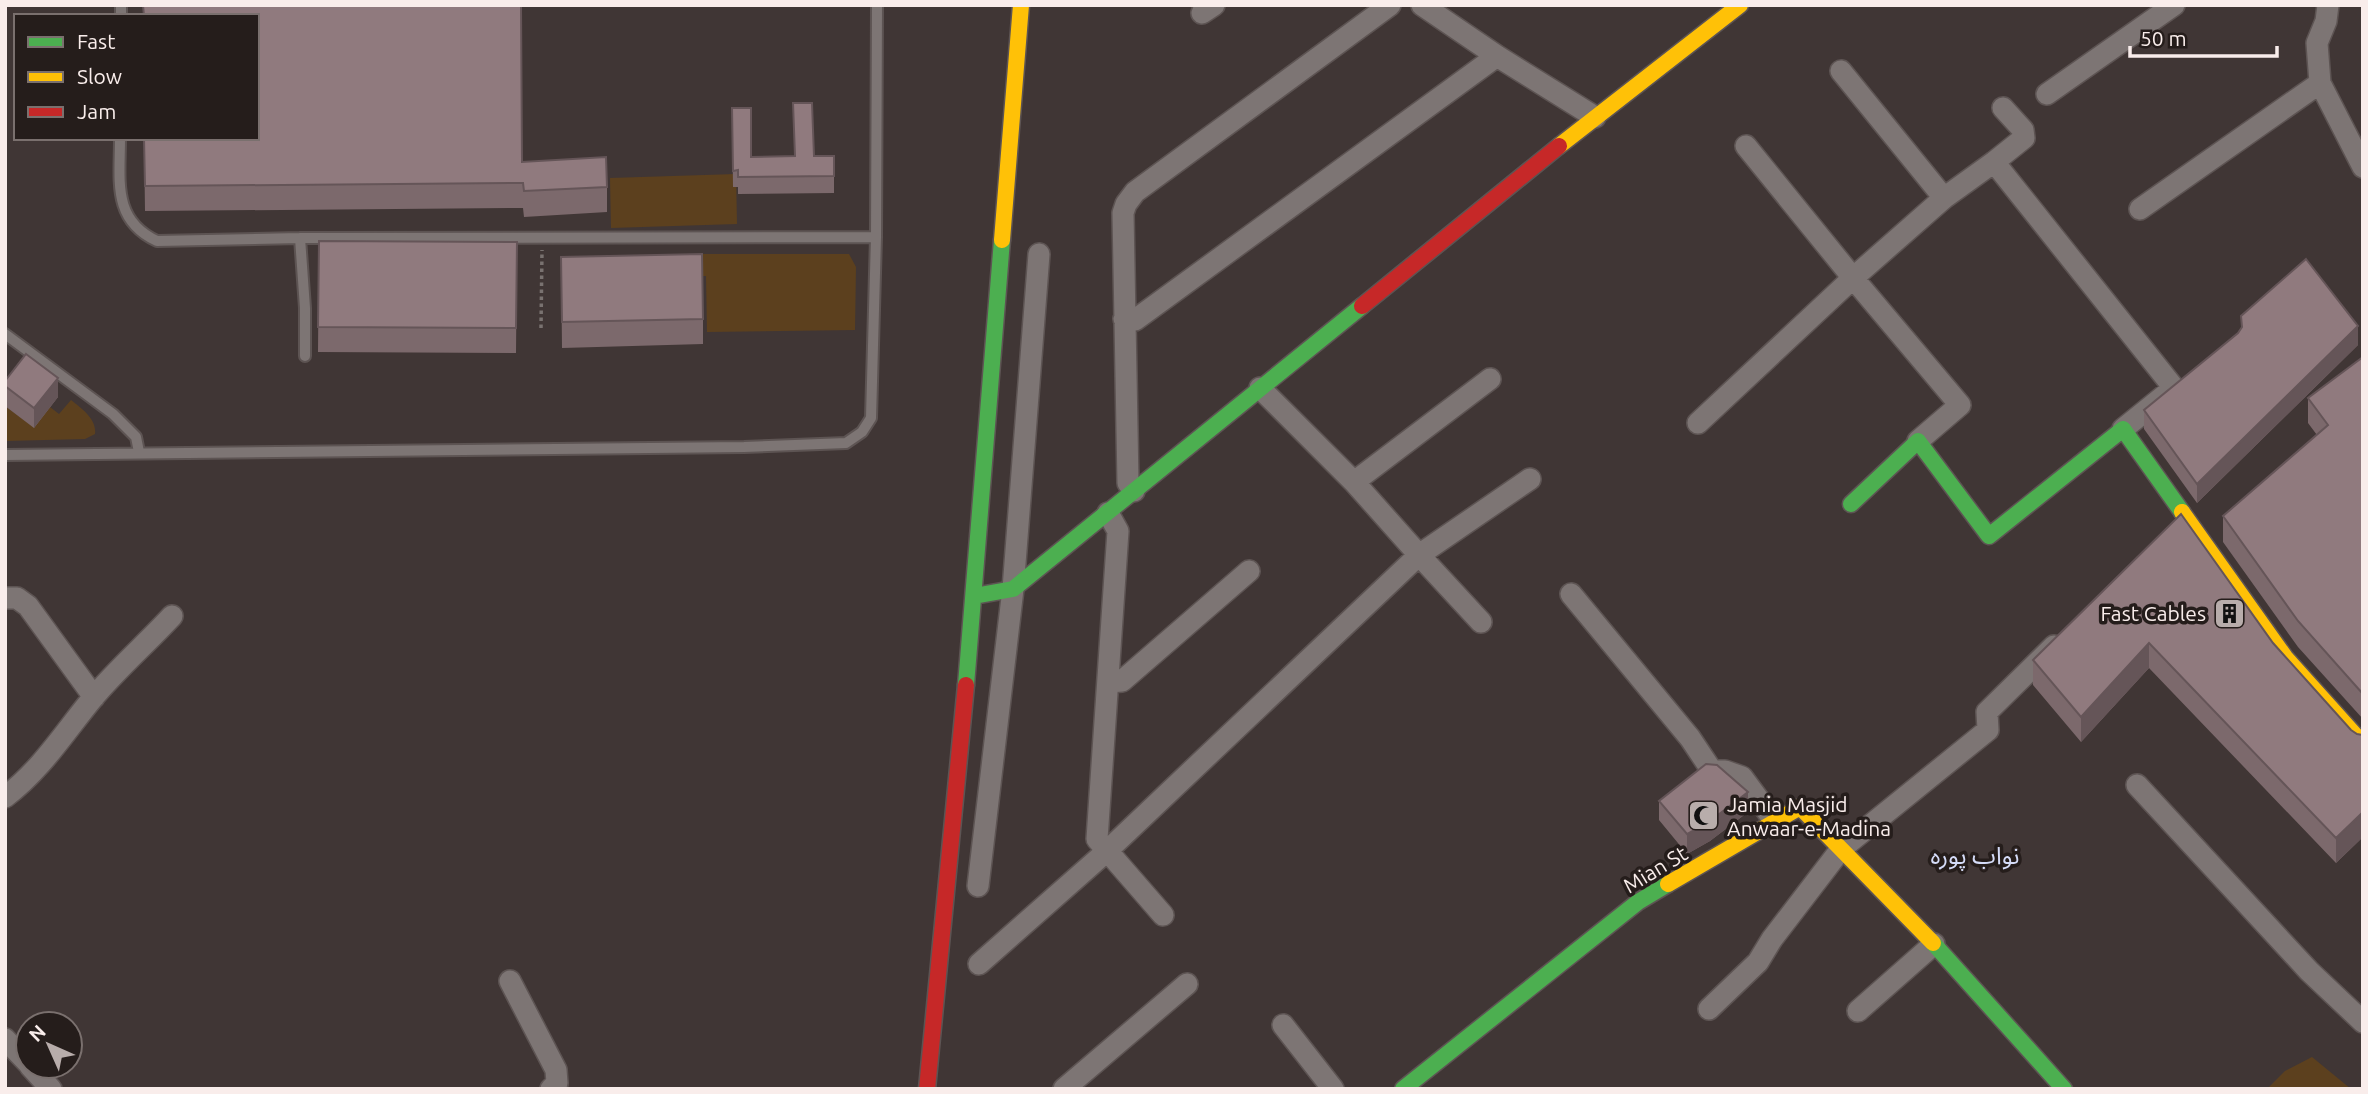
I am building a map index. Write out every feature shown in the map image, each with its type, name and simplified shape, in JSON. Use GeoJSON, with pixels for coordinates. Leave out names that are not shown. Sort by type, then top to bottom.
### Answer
{"type":"FeatureCollection","features":[{"type":"Feature","properties":{"kind":"street"},"geometry":{"type":"LineString","coordinates":[[927,1089],[974,596],[1021,5]]}},
{"type":"Feature","properties":{"kind":"street"},"geometry":{"type":"LineString","coordinates":[[1133,491],[1128,483],[1124,318],[1124,213],[1130,197],[1390,5]]}},
{"type":"Feature","properties":{"kind":"street"},"geometry":{"type":"LineString","coordinates":[[1422,5],[1496,56],[1595,117]]}},
{"type":"Feature","properties":{"kind":"street"},"geometry":{"type":"LineString","coordinates":[[974,596],[1013,589],[1595,117],[1740,5]]}},
{"type":"Feature","properties":{"kind":"street"},"geometry":{"type":"LineString","coordinates":[[2047,94],[2174,5]]}},
{"type":"Feature","properties":{"kind":"street"},"geometry":{"type":"LineString","coordinates":[[2328,5],[2326,21],[2317,43],[2320,83],[2363,167]]}},
{"type":"Feature","properties":{"kind":"street"},"geometry":{"type":"LineString","coordinates":[[1124,318],[1135,320],[1496,56]]}},
{"type":"Feature","properties":{"kind":"street"},"geometry":{"type":"LineString","coordinates":[[1841,71],[1944,198]]}},
{"type":"Feature","properties":{"kind":"street"},"geometry":{"type":"LineString","coordinates":[[2140,209],[2320,83]]}},
{"type":"Feature","properties":{"kind":"street"},"geometry":{"type":"LineString","coordinates":[[1698,424],[1853,278],[1944,198],[2024,138],[2023,130],[2003,108]]}},
{"type":"Feature","properties":{"kind":"street"},"geometry":{"type":"LineString","coordinates":[[1746,146],[1960,405],[1851,505]]}},
{"type":"Feature","properties":{"kind":"street"},"geometry":{"type":"LineString","coordinates":[[1994,162],[2174,388]]}},
{"type":"Feature","properties":{"kind":"street"},"geometry":{"type":"LineString","coordinates":[[978,886],[1013,589],[1039,254]]}},
{"type":"Feature","properties":{"kind":"street"},"geometry":{"type":"LineString","coordinates":[[1918,441],[1989,536],[2192,373]]}},
{"type":"Feature","properties":{"kind":"street"},"geometry":{"type":"LineString","coordinates":[[1354,482],[1490,379]]}},
{"type":"Feature","properties":{"kind":"street"},"geometry":{"type":"LineString","coordinates":[[1260,388],[1354,482],[1481,622]]}},
{"type":"Feature","properties":{"kind":"street"},"geometry":{"type":"LineString","coordinates":[[2123,429],[2180,522],[2285,657],[2363,744]]}},
{"type":"Feature","properties":{"kind":"street"},"geometry":{"type":"LineString","coordinates":[[979,964],[1107,850],[1419,555],[1530,479]]}},
{"type":"Feature","properties":{"kind":"street"},"geometry":{"type":"LineString","coordinates":[[1108,513],[1118,531],[1097,839],[1163,915]]}},
{"type":"Feature","properties":{"kind":"street"},"geometry":{"type":"LineString","coordinates":[[1109,682],[1122,681],[1249,571]]}},
{"type":"Feature","properties":{"kind":"street"},"geometry":{"type":"LineString","coordinates":[[1571,594],[1690,738],[1712,771],[1725,771],[1742,777],[1776,823]]}},
{"type":"Feature","properties":{"kind":"street"},"geometry":{"type":"LineString","coordinates":[[5,598],[17,598],[28,606],[94,697]]}},
{"type":"Feature","properties":{"kind":"street"},"geometry":{"type":"LineString","coordinates":[[5,797],[40,765],[94,697],[172,616]]}},
{"type":"Feature","properties":{"kind":"street"},"geometry":{"type":"LineString","coordinates":[[1709,1009],[1758,962],[1772,939],[1841,849],[1988,730],[1987,712],[2066,634]]}},
{"type":"Feature","properties":{"kind":"street"},"geometry":{"type":"LineString","coordinates":[[2137,785],[2309,971],[2363,1021]]}},
{"type":"Feature","properties":{"kind":"street","name":"Mian St"},"geometry":{"type":"LineString","coordinates":[[1403,1089],[1638,902],[1800,807],[1934,944],[2064,1089]]}},
{"type":"Feature","properties":{"kind":"street"},"geometry":{"type":"LineString","coordinates":[[1858,1011],[1934,944]]}},
{"type":"Feature","properties":{"kind":"street"},"geometry":{"type":"LineString","coordinates":[[510,981],[556,1070],[557,1083],[551,1089]]}},
{"type":"Feature","properties":{"kind":"street"},"geometry":{"type":"LineString","coordinates":[[1064,1089],[1187,984]]}},
{"type":"Feature","properties":{"kind":"street"},"geometry":{"type":"LineString","coordinates":[[1283,1025],[1333,1089]]}},
{"type":"Feature","properties":{"kind":"lane"},"geometry":{"type":"LineString","coordinates":[[5,455],[744,447],[846,443],[862,432],[872,418],[877,5]]}},
{"type":"Feature","properties":{"kind":"lane"},"geometry":{"type":"LineString","coordinates":[[120,140],[122,203],[127,216],[142,234],[157,241],[300,238],[876,237]]}},
{"type":"Feature","properties":{"kind":"lane"},"geometry":{"type":"LineString","coordinates":[[300,238],[306,356]]}},
{"type":"Feature","properties":{"kind":"lane"},"geometry":{"type":"LineString","coordinates":[[5,334],[113,414],[136,437],[139,452]]}},
{"type":"Feature","properties":{"kind":"path"},"geometry":{"type":"LineString","coordinates":[[541,328],[542,237]]}},
{"type":"Feature","properties":{"kind":"shaded area"},"geometry":{"type":"Polygon","coordinates":[[[736,174],[737,224],[611,228],[610,178],[736,174]]]}},
{"type":"Feature","properties":{"kind":"shaded area"},"geometry":{"type":"Polygon","coordinates":[[[689,254],[849,254],[856,267],[855,330],[707,332],[706,276],[690,276],[689,254]]]}},
{"type":"Feature","properties":{"kind":"shaded area"},"geometry":{"type":"Polygon","coordinates":[[[71,400],[91,419],[95,434],[85,439],[5,441],[5,406],[34,427],[50,407],[59,414],[71,400]]]}},
{"type":"Feature","properties":{"kind":"shaded area"},"geometry":{"type":"Polygon","coordinates":[[[2312,1057],[2351,1089],[2267,1089],[2285,1071],[2312,1057]]]}},
{"type":"Feature","properties":{"kind":"building"},"geometry":{"type":"Polygon","coordinates":[[[143,5],[521,5],[522,162],[606,157],[607,187],[524,191],[523,183],[145,186],[144,140],[259,140],[259,14],[144,14],[143,5]]]}},
{"type":"Feature","properties":{"kind":"building"},"geometry":{"type":"Polygon","coordinates":[[[793,103],[812,103],[814,156],[834,156],[834,176],[738,177],[738,170],[733,171],[732,108],[751,108],[751,157],[795,156],[793,103]]]}},
{"type":"Feature","properties":{"kind":"building"},"geometry":{"type":"Polygon","coordinates":[[[319,241],[517,242],[516,328],[318,327],[319,241]]]}},
{"type":"Feature","properties":{"kind":"building"},"geometry":{"type":"Polygon","coordinates":[[[702,254],[703,319],[562,322],[561,257],[702,254]]]}},
{"type":"Feature","properties":{"kind":"building"},"geometry":{"type":"Polygon","coordinates":[[[2306,259],[2358,326],[2197,484],[2144,410],[2238,333],[2242,327],[2241,316],[2306,259]]]}},
{"type":"Feature","properties":{"kind":"building"},"geometry":{"type":"Polygon","coordinates":[[[26,354],[58,378],[34,408],[5,386],[5,381],[26,354]]]}},
{"type":"Feature","properties":{"kind":"building"},"geometry":{"type":"Polygon","coordinates":[[[2363,357],[2363,694],[2298,621],[2223,516],[2328,425],[2308,398],[2363,357]]]}},
{"type":"Feature","properties":{"kind":"building"},"geometry":{"type":"Polygon","coordinates":[[[2181,514],[2273,643],[2351,730],[2363,735],[2363,812],[2336,838],[2149,643],[2081,717],[2033,660],[2181,514]]]}},
{"type":"Feature","properties":{"kind":"building"},"geometry":{"type":"Polygon","coordinates":[[[1706,764],[1717,765],[1748,792],[1710,821],[1687,834],[1659,801],[1706,764]]]}},
{"type":"Feature","properties":{"kind":"traffic: fast"},"geometry":{"type":"LineString","coordinates":[[966,685],[1002,240]]}},
{"type":"Feature","properties":{"kind":"traffic: fast"},"geometry":{"type":"LineString","coordinates":[[974,596],[1013,589],[1362,306]]}},
{"type":"Feature","properties":{"kind":"traffic: fast"},"geometry":{"type":"LineString","coordinates":[[1851,504],[1918,441],[1989,536],[2123,429],[2182,512]]}},
{"type":"Feature","properties":{"kind":"traffic: fast"},"geometry":{"type":"LineString","coordinates":[[1403,1089],[1638,902],[1668,884]]}},
{"type":"Feature","properties":{"kind":"traffic: fast"},"geometry":{"type":"LineString","coordinates":[[1933,943],[2064,1089]]}},
{"type":"Feature","properties":{"kind":"traffic: slow"},"geometry":{"type":"LineString","coordinates":[[1002,240],[1021,5]]}},
{"type":"Feature","properties":{"kind":"traffic: slow"},"geometry":{"type":"LineString","coordinates":[[1559,146],[1740,5]]}},
{"type":"Feature","properties":{"kind":"traffic: slow"},"geometry":{"type":"LineString","coordinates":[[2182,512],[2285,657],[2363,744]]}},
{"type":"Feature","properties":{"kind":"traffic: slow"},"geometry":{"type":"LineString","coordinates":[[1668,884],[1800,807],[1933,943]]}},
{"type":"Feature","properties":{"kind":"traffic: jam"},"geometry":{"type":"LineString","coordinates":[[1362,306],[1559,146]]}},
{"type":"Feature","properties":{"kind":"traffic: jam"},"geometry":{"type":"LineString","coordinates":[[927,1089],[966,685]]}},
{"type":"Feature","properties":{"kind":"place","name":"Fast Cables"},"geometry":{"type":"Point","coordinates":[2229,613]}},
{"type":"Feature","properties":{"kind":"place","name":"Jamia Masjid Anwaar-e-Madina"},"geometry":{"type":"Point","coordinates":[1704,816]}},
{"type":"Feature","properties":{"kind":"district","name":"نواب پورہ"},"geometry":{"type":"Point","coordinates":[1975,855]}}]}
